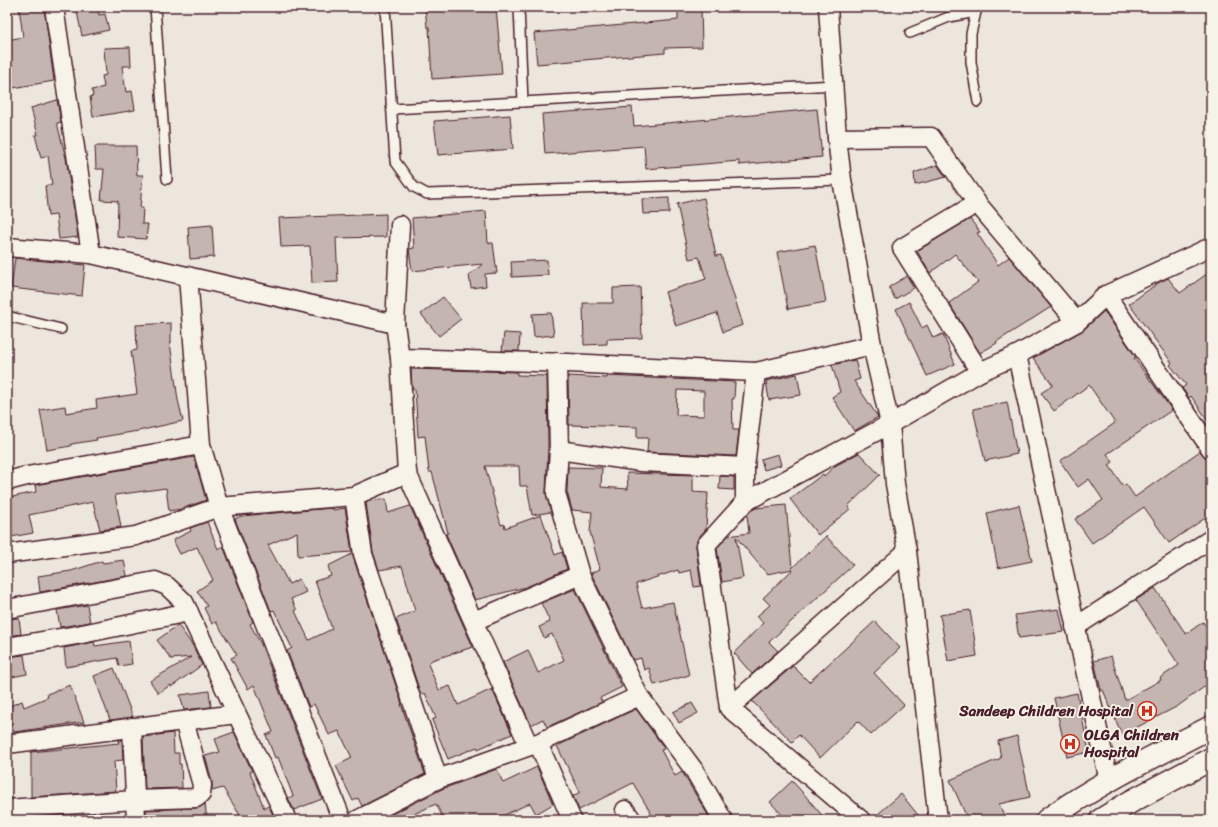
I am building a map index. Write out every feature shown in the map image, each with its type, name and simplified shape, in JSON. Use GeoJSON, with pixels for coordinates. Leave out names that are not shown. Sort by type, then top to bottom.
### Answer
{"type":"FeatureCollection","features":[{"type":"Feature","properties":{"kind":"main road"},"geometry":{"type":"LineString","coordinates":[[1047,820],[1069,804],[1108,781],[1211,727]]}},
{"type":"Feature","properties":{"kind":"main road"},"geometry":{"type":"LineString","coordinates":[[1101,820],[1132,801],[1211,759]]}},
{"type":"Feature","properties":{"kind":"street"},"geometry":{"type":"LineString","coordinates":[[54,7],[91,254]]}},
{"type":"Feature","properties":{"kind":"street"},"geometry":{"type":"LineString","coordinates":[[828,7],[835,85],[837,138],[842,180],[872,345],[890,424],[895,484],[907,551],[938,820]]}},
{"type":"Feature","properties":{"kind":"street"},"geometry":{"type":"LineString","coordinates":[[837,138],[931,137],[978,204],[1078,322]]}},
{"type":"Feature","properties":{"kind":"street"},"geometry":{"type":"LineString","coordinates":[[978,204],[902,248],[980,372]]}},
{"type":"Feature","properties":{"kind":"street"},"geometry":{"type":"LineString","coordinates":[[400,225],[395,324],[400,358],[407,473],[474,621],[533,744],[572,820]]}},
{"type":"Feature","properties":{"kind":"street"},"geometry":{"type":"LineString","coordinates":[[861,820],[729,708],[706,545],[745,502],[890,424],[980,372],[1017,355],[1078,322],[1106,295],[1211,246]]}},
{"type":"Feature","properties":{"kind":"street"},"geometry":{"type":"LineString","coordinates":[[7,247],[91,254],[395,324]]}},
{"type":"Feature","properties":{"kind":"street"},"geometry":{"type":"LineString","coordinates":[[188,276],[201,445],[219,507],[342,820]]}},
{"type":"Feature","properties":{"kind":"street"},"geometry":{"type":"LineString","coordinates":[[1106,295],[1211,449]]}},
{"type":"Feature","properties":{"kind":"street"},"geometry":{"type":"LineString","coordinates":[[400,358],[557,362],[756,372],[872,345]]}},
{"type":"Feature","properties":{"kind":"street"},"geometry":{"type":"LineString","coordinates":[[1017,355],[1108,781]]}},
{"type":"Feature","properties":{"kind":"street"},"geometry":{"type":"LineString","coordinates":[[557,362],[559,450],[556,493],[580,575],[639,696],[694,770],[723,820]]}},
{"type":"Feature","properties":{"kind":"street"},"geometry":{"type":"LineString","coordinates":[[745,502],[745,467],[756,372]]}},
{"type":"Feature","properties":{"kind":"street"},"geometry":{"type":"LineString","coordinates":[[7,481],[27,476],[201,445]]}},
{"type":"Feature","properties":{"kind":"street"},"geometry":{"type":"LineString","coordinates":[[559,450],[641,462],[745,467]]}},
{"type":"Feature","properties":{"kind":"street"},"geometry":{"type":"LineString","coordinates":[[7,554],[136,536],[219,507],[354,496],[407,473]]}},
{"type":"Feature","properties":{"kind":"street"},"geometry":{"type":"LineString","coordinates":[[354,496],[363,554],[438,779]]}},
{"type":"Feature","properties":{"kind":"street"},"geometry":{"type":"LineString","coordinates":[[1075,627],[1211,539]]}},
{"type":"Feature","properties":{"kind":"street"},"geometry":{"type":"LineString","coordinates":[[729,708],[907,551]]}},
{"type":"Feature","properties":{"kind":"street"},"geometry":{"type":"LineString","coordinates":[[474,621],[580,575]]}},
{"type":"Feature","properties":{"kind":"street"},"geometry":{"type":"LineString","coordinates":[[7,609],[155,581],[167,586],[184,602],[287,820]]}},
{"type":"Feature","properties":{"kind":"street"},"geometry":{"type":"LineString","coordinates":[[7,647],[77,635],[189,612]]}},
{"type":"Feature","properties":{"kind":"street"},"geometry":{"type":"LineString","coordinates":[[357,820],[438,779],[533,744],[639,696]]}},
{"type":"Feature","properties":{"kind":"street"},"geometry":{"type":"LineString","coordinates":[[7,744],[236,714]]}},
{"type":"Feature","properties":{"kind":"street"},"geometry":{"type":"LineString","coordinates":[[7,809],[135,800],[196,798],[201,794],[200,777],[184,720]]}},
{"type":"Feature","properties":{"kind":"street"},"geometry":{"type":"LineString","coordinates":[[132,727],[136,820]]}},
{"type":"Feature","properties":{"kind":"lane"},"geometry":{"type":"LineString","coordinates":[[155,7],[168,179]]}},
{"type":"Feature","properties":{"kind":"lane"},"geometry":{"type":"LineString","coordinates":[[385,7],[395,161],[414,187],[427,194],[842,180]]}},
{"type":"Feature","properties":{"kind":"lane"},"geometry":{"type":"LineString","coordinates":[[518,7],[523,102]]}},
{"type":"Feature","properties":{"kind":"lane"},"geometry":{"type":"LineString","coordinates":[[910,33],[949,17],[976,10],[971,34],[971,62],[978,102]]}},
{"type":"Feature","properties":{"kind":"lane"},"geometry":{"type":"LineString","coordinates":[[392,109],[835,85]]}},
{"type":"Feature","properties":{"kind":"lane"},"geometry":{"type":"LineString","coordinates":[[7,316],[61,329]]}},
{"type":"Feature","properties":{"kind":"building"},"geometry":{"type":"Polygon","coordinates":[[[19,7],[44,7],[54,81],[7,89],[7,40],[23,37],[19,7]]]}},
{"type":"Feature","properties":{"kind":"building"},"geometry":{"type":"Polygon","coordinates":[[[76,7],[98,7],[99,15],[105,14],[109,30],[82,36],[76,7]]]}},
{"type":"Feature","properties":{"kind":"building"},"geometry":{"type":"Polygon","coordinates":[[[425,7],[496,7],[502,74],[432,79],[429,27],[427,27],[425,7]]]}},
{"type":"Feature","properties":{"kind":"building"},"geometry":{"type":"Polygon","coordinates":[[[678,7],[701,7],[702,47],[665,48],[665,53],[537,64],[534,33],[678,20],[678,7]]]}},
{"type":"Feature","properties":{"kind":"building"},"geometry":{"type":"Polygon","coordinates":[[[130,47],[131,66],[122,66],[126,92],[132,91],[135,110],[93,117],[90,97],[93,96],[92,90],[104,87],[102,76],[106,75],[104,48],[130,47]]]}},
{"type":"Feature","properties":{"kind":"building"},"geometry":{"type":"Polygon","coordinates":[[[57,100],[61,122],[57,123],[66,158],[78,237],[59,239],[56,215],[48,216],[45,186],[52,185],[48,156],[41,158],[35,135],[38,135],[31,108],[57,100]]]}},
{"type":"Feature","properties":{"kind":"building"},"geometry":{"type":"Polygon","coordinates":[[[632,107],[634,126],[817,109],[822,157],[739,165],[739,161],[646,169],[644,146],[545,154],[542,114],[632,107]]]}},
{"type":"Feature","properties":{"kind":"building"},"geometry":{"type":"Polygon","coordinates":[[[510,115],[513,149],[438,155],[434,121],[510,115]]]}},
{"type":"Feature","properties":{"kind":"building"},"geometry":{"type":"Polygon","coordinates":[[[95,146],[136,146],[137,175],[143,175],[140,208],[143,208],[142,224],[148,224],[146,239],[117,237],[118,201],[101,200],[104,169],[96,169],[95,146]]]}},
{"type":"Feature","properties":{"kind":"building"},"geometry":{"type":"Polygon","coordinates":[[[937,165],[946,177],[915,185],[914,173],[937,165]]]}},
{"type":"Feature","properties":{"kind":"building"},"geometry":{"type":"Polygon","coordinates":[[[669,198],[669,213],[643,214],[642,199],[669,198]]]}},
{"type":"Feature","properties":{"kind":"building"},"geometry":{"type":"Polygon","coordinates":[[[704,198],[716,256],[721,255],[743,325],[723,332],[717,313],[676,326],[665,292],[706,279],[699,257],[689,259],[677,204],[704,198]]]}},
{"type":"Feature","properties":{"kind":"building"},"geometry":{"type":"Polygon","coordinates":[[[486,211],[488,243],[493,243],[497,273],[485,274],[486,286],[471,288],[469,275],[483,264],[412,271],[409,249],[414,248],[412,218],[486,211]]]}},
{"type":"Feature","properties":{"kind":"building"},"geometry":{"type":"Polygon","coordinates":[[[386,214],[386,237],[336,238],[338,282],[312,283],[310,246],[281,247],[279,218],[386,214]]]}},
{"type":"Feature","properties":{"kind":"building"},"geometry":{"type":"Polygon","coordinates":[[[970,219],[980,232],[977,233],[998,265],[1009,257],[1051,307],[980,353],[949,303],[978,282],[955,254],[930,273],[917,251],[970,219]]]}},
{"type":"Feature","properties":{"kind":"building"},"geometry":{"type":"Polygon","coordinates":[[[212,225],[214,257],[190,259],[188,227],[212,225]]]}},
{"type":"Feature","properties":{"kind":"building"},"geometry":{"type":"Polygon","coordinates":[[[815,245],[826,302],[788,309],[777,252],[815,245]]]}},
{"type":"Feature","properties":{"kind":"building"},"geometry":{"type":"Polygon","coordinates":[[[15,258],[85,265],[82,296],[11,288],[15,258]]]}},
{"type":"Feature","properties":{"kind":"building"},"geometry":{"type":"Polygon","coordinates":[[[547,260],[548,275],[512,277],[511,262],[547,260]]]}},
{"type":"Feature","properties":{"kind":"building"},"geometry":{"type":"Polygon","coordinates":[[[1211,271],[1211,425],[1191,396],[1189,398],[1182,388],[1186,385],[1170,365],[1172,363],[1129,304],[1158,283],[1168,278],[1180,293],[1211,271]]]}},
{"type":"Feature","properties":{"kind":"building"},"geometry":{"type":"Polygon","coordinates":[[[907,276],[914,288],[895,299],[889,287],[907,276]]]}},
{"type":"Feature","properties":{"kind":"building"},"geometry":{"type":"Polygon","coordinates":[[[640,287],[642,338],[607,339],[607,344],[584,345],[583,303],[613,303],[613,288],[640,287]]]}},
{"type":"Feature","properties":{"kind":"building"},"geometry":{"type":"Polygon","coordinates":[[[443,297],[461,319],[439,336],[421,314],[443,297]]]}},
{"type":"Feature","properties":{"kind":"building"},"geometry":{"type":"Polygon","coordinates":[[[909,302],[922,328],[927,325],[933,338],[943,334],[955,364],[927,376],[896,309],[909,302]]]}},
{"type":"Feature","properties":{"kind":"building"},"geometry":{"type":"Polygon","coordinates":[[[1104,311],[1136,357],[1134,358],[1172,410],[1107,454],[1113,462],[1109,465],[1123,486],[1126,484],[1135,497],[1200,451],[1206,458],[1211,459],[1211,514],[1169,543],[1144,507],[1092,543],[1075,519],[1103,500],[1089,479],[1078,487],[1060,461],[1115,423],[1089,385],[1054,411],[1041,393],[1053,385],[1033,358],[1082,331],[1104,311]]]}},
{"type":"Feature","properties":{"kind":"building"},"geometry":{"type":"Polygon","coordinates":[[[551,313],[554,335],[534,337],[532,314],[551,313]]]}},
{"type":"Feature","properties":{"kind":"building"},"geometry":{"type":"Polygon","coordinates":[[[171,323],[170,343],[178,400],[183,421],[96,438],[97,440],[47,450],[40,410],[65,406],[66,413],[97,408],[96,400],[137,394],[131,351],[137,350],[136,325],[171,323]]]}},
{"type":"Feature","properties":{"kind":"building"},"geometry":{"type":"Polygon","coordinates":[[[504,333],[520,334],[519,351],[502,351],[504,333]]]}},
{"type":"Feature","properties":{"kind":"building"},"geometry":{"type":"Polygon","coordinates":[[[855,360],[860,379],[854,381],[878,417],[854,431],[832,397],[840,392],[832,365],[855,360]]]}},
{"type":"Feature","properties":{"kind":"building"},"geometry":{"type":"Polygon","coordinates":[[[411,369],[517,372],[517,375],[547,376],[548,446],[546,493],[551,512],[532,515],[527,486],[520,486],[519,466],[485,466],[501,525],[504,524],[505,528],[541,515],[555,555],[562,552],[567,569],[526,587],[475,600],[446,534],[448,533],[432,472],[429,472],[425,436],[418,437],[415,389],[412,389],[411,369]]]}},
{"type":"Feature","properties":{"kind":"building"},"geometry":{"type":"Polygon","coordinates":[[[797,374],[801,395],[769,400],[766,381],[797,374]]]}},
{"type":"Feature","properties":{"kind":"building"},"geometry":{"type":"Polygon","coordinates":[[[568,376],[607,378],[607,376],[735,382],[734,399],[732,399],[733,430],[739,430],[736,456],[647,452],[648,438],[637,438],[637,427],[569,425],[568,376]],[[677,390],[676,415],[704,416],[704,391],[677,390]]]}},
{"type":"Feature","properties":{"kind":"building"},"geometry":{"type":"Polygon","coordinates":[[[1007,402],[1017,454],[985,461],[973,409],[1007,402]]]}},
{"type":"Feature","properties":{"kind":"building"},"geometry":{"type":"Polygon","coordinates":[[[859,453],[880,475],[848,506],[850,509],[818,535],[790,499],[823,474],[824,476],[835,466],[859,453]]]}},
{"type":"Feature","properties":{"kind":"building"},"geometry":{"type":"Polygon","coordinates":[[[778,454],[781,465],[764,470],[761,459],[778,454]]]}},
{"type":"Feature","properties":{"kind":"building"},"geometry":{"type":"Polygon","coordinates":[[[194,457],[206,500],[181,509],[169,511],[166,488],[115,495],[121,527],[100,530],[93,502],[29,515],[33,533],[11,537],[7,517],[7,498],[36,492],[35,485],[194,457]]]}},
{"type":"Feature","properties":{"kind":"building"},"geometry":{"type":"Polygon","coordinates":[[[568,467],[602,468],[601,487],[628,489],[627,473],[693,475],[693,492],[708,493],[706,529],[698,538],[696,546],[701,586],[694,587],[691,570],[679,573],[678,570],[636,584],[642,608],[673,602],[689,675],[654,685],[649,668],[644,670],[641,658],[633,660],[591,573],[600,569],[590,532],[592,512],[572,510],[567,492],[568,467]]]}},
{"type":"Feature","properties":{"kind":"building"},"geometry":{"type":"Polygon","coordinates":[[[720,476],[734,477],[734,490],[719,489],[720,476]]]}},
{"type":"Feature","properties":{"kind":"building"},"geometry":{"type":"Polygon","coordinates":[[[386,499],[388,513],[410,506],[473,647],[432,660],[428,664],[439,690],[450,686],[458,705],[492,689],[512,734],[478,749],[477,747],[448,759],[432,720],[436,718],[425,693],[421,695],[396,619],[415,611],[402,566],[379,570],[373,552],[366,502],[386,499]]]}},
{"type":"Feature","properties":{"kind":"building"},"geometry":{"type":"Polygon","coordinates":[[[786,505],[792,568],[826,536],[853,565],[769,642],[778,651],[752,674],[734,653],[763,623],[757,616],[770,605],[763,598],[793,569],[767,574],[736,537],[743,578],[722,582],[717,548],[728,536],[749,533],[747,515],[752,510],[756,508],[786,505]]]}},
{"type":"Feature","properties":{"kind":"building"},"geometry":{"type":"Polygon","coordinates":[[[1019,505],[1032,561],[998,568],[987,513],[1019,505]]]}},
{"type":"Feature","properties":{"kind":"building"},"geometry":{"type":"Polygon","coordinates":[[[333,508],[333,510],[345,508],[352,552],[298,556],[297,532],[268,545],[289,584],[299,579],[306,592],[291,599],[309,640],[332,629],[315,581],[331,576],[328,566],[352,554],[425,774],[362,806],[358,798],[353,801],[336,766],[352,758],[339,731],[329,735],[314,704],[309,707],[287,651],[292,648],[274,610],[271,611],[235,519],[241,516],[333,508]]]}},
{"type":"Feature","properties":{"kind":"building"},"geometry":{"type":"Polygon","coordinates":[[[207,522],[218,549],[223,546],[253,622],[250,624],[261,644],[322,799],[294,810],[288,798],[293,796],[278,757],[275,758],[266,735],[273,732],[254,685],[248,689],[231,658],[237,655],[216,622],[212,624],[204,608],[207,606],[197,591],[213,580],[197,547],[180,554],[173,540],[191,531],[190,528],[207,522]]]}},
{"type":"Feature","properties":{"kind":"building"},"geometry":{"type":"Polygon","coordinates":[[[124,560],[127,576],[40,592],[38,576],[71,571],[102,561],[103,563],[124,560]]]}},
{"type":"Feature","properties":{"kind":"building"},"geometry":{"type":"Polygon","coordinates":[[[1155,588],[1186,634],[1203,622],[1211,634],[1211,682],[1178,706],[1122,735],[1103,690],[1101,690],[1094,661],[1111,656],[1125,700],[1161,680],[1160,678],[1179,665],[1136,600],[1155,588]]]}},
{"type":"Feature","properties":{"kind":"building"},"geometry":{"type":"Polygon","coordinates":[[[575,589],[622,687],[600,698],[602,702],[547,727],[543,719],[531,725],[503,662],[528,650],[538,673],[564,660],[552,634],[544,638],[539,627],[550,622],[541,603],[575,589]]]}},
{"type":"Feature","properties":{"kind":"building"},"geometry":{"type":"Polygon","coordinates":[[[87,605],[90,622],[60,627],[57,610],[87,605]]]}},
{"type":"Feature","properties":{"kind":"building"},"geometry":{"type":"Polygon","coordinates":[[[1059,609],[1064,632],[1019,638],[1015,615],[1059,609]]]}},
{"type":"Feature","properties":{"kind":"building"},"geometry":{"type":"Polygon","coordinates":[[[970,610],[977,656],[948,661],[940,615],[970,610]]]}},
{"type":"Feature","properties":{"kind":"building"},"geometry":{"type":"Polygon","coordinates":[[[19,618],[21,634],[7,636],[7,619],[19,618]]]}},
{"type":"Feature","properties":{"kind":"building"},"geometry":{"type":"Polygon","coordinates":[[[875,621],[900,648],[874,673],[904,705],[871,735],[858,721],[820,758],[799,735],[792,742],[752,701],[793,666],[809,682],[875,621]]]}},
{"type":"Feature","properties":{"kind":"building"},"geometry":{"type":"Polygon","coordinates":[[[178,625],[193,646],[202,665],[171,687],[171,685],[158,693],[150,681],[191,657],[171,659],[157,640],[178,625]]]}},
{"type":"Feature","properties":{"kind":"building"},"geometry":{"type":"Polygon","coordinates":[[[129,641],[132,664],[119,666],[117,658],[66,667],[64,648],[94,642],[95,646],[129,641]]]}},
{"type":"Feature","properties":{"kind":"building"},"geometry":{"type":"Polygon","coordinates":[[[24,655],[27,674],[7,678],[7,657],[24,655]]]}},
{"type":"Feature","properties":{"kind":"building"},"geometry":{"type":"Polygon","coordinates":[[[114,668],[133,717],[110,720],[94,676],[114,668]]]}},
{"type":"Feature","properties":{"kind":"building"},"geometry":{"type":"Polygon","coordinates":[[[70,685],[84,722],[14,732],[7,713],[7,707],[22,701],[24,707],[48,697],[47,694],[70,685]]]}},
{"type":"Feature","properties":{"kind":"building"},"geometry":{"type":"Polygon","coordinates":[[[209,691],[211,707],[184,710],[180,695],[209,691]]]}},
{"type":"Feature","properties":{"kind":"building"},"geometry":{"type":"Polygon","coordinates":[[[1077,693],[1089,752],[1067,757],[1054,698],[1077,693]]]}},
{"type":"Feature","properties":{"kind":"building"},"geometry":{"type":"Polygon","coordinates":[[[692,703],[698,713],[679,723],[673,712],[692,703]]]}},
{"type":"Feature","properties":{"kind":"building"},"geometry":{"type":"Polygon","coordinates":[[[636,709],[662,745],[664,749],[661,750],[675,776],[682,772],[711,820],[655,820],[633,783],[579,810],[573,796],[580,792],[557,746],[636,709]]]}},
{"type":"Feature","properties":{"kind":"building"},"geometry":{"type":"Polygon","coordinates":[[[234,732],[252,771],[250,772],[264,808],[269,806],[275,820],[236,820],[241,817],[223,788],[212,791],[212,782],[205,756],[220,752],[215,739],[234,732]]]}},
{"type":"Feature","properties":{"kind":"building"},"geometry":{"type":"Polygon","coordinates":[[[173,733],[174,753],[179,753],[179,764],[181,764],[182,788],[145,789],[143,737],[173,733]]]}},
{"type":"Feature","properties":{"kind":"building"},"geometry":{"type":"Polygon","coordinates":[[[1017,736],[1030,797],[999,804],[1006,820],[968,820],[950,780],[1001,758],[998,741],[1017,736]]]}},
{"type":"Feature","properties":{"kind":"building"},"geometry":{"type":"Polygon","coordinates":[[[118,740],[122,740],[123,760],[114,761],[116,791],[31,797],[31,752],[119,743],[118,740]]]}},
{"type":"Feature","properties":{"kind":"building"},"geometry":{"type":"Polygon","coordinates":[[[537,767],[553,804],[536,814],[530,803],[494,820],[444,820],[436,804],[407,817],[409,820],[380,820],[442,789],[497,769],[503,783],[537,767]]]}},
{"type":"Feature","properties":{"kind":"building"},"geometry":{"type":"Polygon","coordinates":[[[792,781],[826,820],[787,820],[770,802],[792,781]]]}},
{"type":"Feature","properties":{"kind":"building"},"geometry":{"type":"Polygon","coordinates":[[[901,794],[918,815],[912,820],[871,820],[901,794]]]}},
{"type":"Feature","properties":{"kind":"building"},"geometry":{"type":"Polygon","coordinates":[[[205,804],[207,820],[146,820],[146,810],[196,808],[205,804]]]}},
{"type":"Feature","properties":{"kind":"place","name":"Sandeep Children Hospital"},"geometry":{"type":"Point","coordinates":[1147,711]}},
{"type":"Feature","properties":{"kind":"place","name":"OLGA Children Hospital"},"geometry":{"type":"Point","coordinates":[1070,744]}}]}
